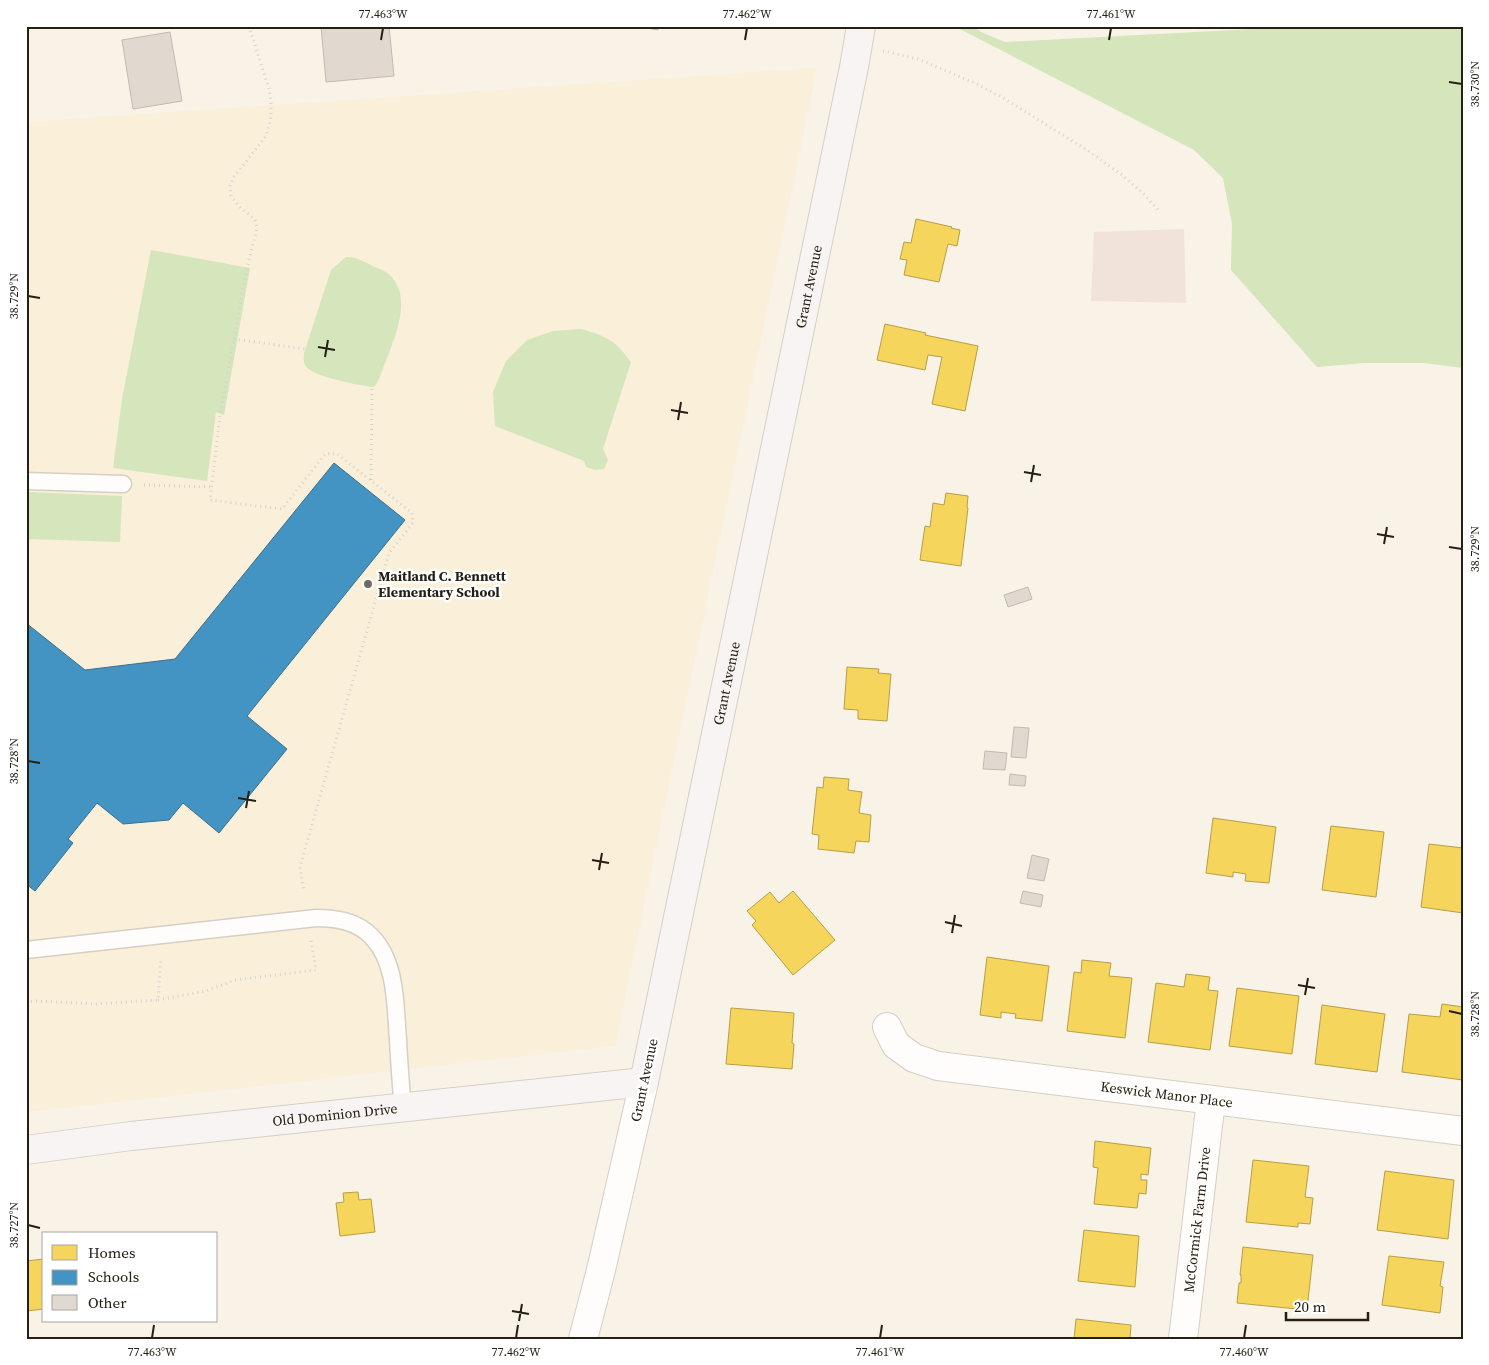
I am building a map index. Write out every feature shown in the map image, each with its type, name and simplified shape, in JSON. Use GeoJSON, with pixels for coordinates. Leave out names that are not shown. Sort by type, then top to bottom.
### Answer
{"type":"FeatureCollection","features":[{"type":"Feature","properties":{"kind":"street","name":"Grant Avenue"},"geometry":{"type":"LineString","coordinates":[[584,1339],[644,1082],[859,36]]}},
{"type":"Feature","properties":{"kind":"street","name":"Keswick Manor Place"},"geometry":{"type":"LineString","coordinates":[[887,1027],[896,1044],[914,1058],[938,1066],[1463,1131]]}},
{"type":"Feature","properties":{"kind":"street","name":"Old Dominion Drive"},"geometry":{"type":"LineString","coordinates":[[26,1150],[131,1136],[403,1109],[644,1082]]}},
{"type":"Feature","properties":{"kind":"street","name":"McCormick Farm Drive"},"geometry":{"type":"LineString","coordinates":[[1183,1339],[1211,1100]]}},
{"type":"Feature","properties":{"kind":"lane"},"geometry":{"type":"LineString","coordinates":[[26,481],[123,484]]}},
{"type":"Feature","properties":{"kind":"lane"},"geometry":{"type":"LineString","coordinates":[[26,950],[308,919],[335,918],[351,923],[372,937],[384,954],[391,974],[403,1109]]}},
{"type":"Feature","properties":{"kind":"path"},"geometry":{"type":"LineString","coordinates":[[250,26],[269,89],[271,117],[266,136],[234,177],[230,186],[231,196],[257,224],[220,415],[210,500],[282,509],[326,454],[336,453],[412,513],[413,524],[389,553],[300,867],[304,892]]}},
{"type":"Feature","properties":{"kind":"path"},"geometry":{"type":"LineString","coordinates":[[859,36],[978,84],[1005,99],[1087,150],[1122,175],[1143,192],[1159,211]]}},
{"type":"Feature","properties":{"kind":"path"},"geometry":{"type":"LineString","coordinates":[[234,339],[305,349]]}},
{"type":"Feature","properties":{"kind":"path"},"geometry":{"type":"LineString","coordinates":[[371,480],[372,387]]}},
{"type":"Feature","properties":{"kind":"path"},"geometry":{"type":"LineString","coordinates":[[123,484],[211,487]]}},
{"type":"Feature","properties":{"kind":"path"},"geometry":{"type":"LineString","coordinates":[[26,1002],[95,1004],[158,1000],[206,991],[235,980],[316,970],[308,919]]}},
{"type":"Feature","properties":{"kind":"path"},"geometry":{"type":"LineString","coordinates":[[158,1000],[161,957]]}},
{"type":"Feature","properties":{"kind":"shaded area","name":"Maitland C. Bennett Elementary School"},"geometry":{"type":"Polygon","coordinates":[[[817,68],[615,1046],[26,1112],[26,122],[817,68]]]}},
{"type":"Feature","properties":{"kind":"shaded area"},"geometry":{"type":"Polygon","coordinates":[[[1184,229],[1186,303],[1091,301],[1094,232],[1184,229]]]}},
{"type":"Feature","properties":{"kind":"green space"},"geometry":{"type":"Polygon","coordinates":[[[954,26],[973,26],[981,32],[1005,42],[1309,26],[1463,26],[1463,368],[1424,363],[1364,363],[1317,367],[1231,270],[1232,224],[1223,178],[1194,150],[954,26]]]}},
{"type":"Feature","properties":{"kind":"green space"},"geometry":{"type":"Polygon","coordinates":[[[151,250],[250,268],[224,415],[216,412],[207,481],[113,468],[122,399],[151,250]]]}},
{"type":"Feature","properties":{"kind":"green space"},"geometry":{"type":"Polygon","coordinates":[[[346,257],[360,260],[386,272],[392,278],[399,291],[401,302],[398,328],[380,377],[375,386],[372,387],[325,377],[309,369],[304,362],[304,353],[331,270],[346,257]]]}},
{"type":"Feature","properties":{"kind":"green space"},"geometry":{"type":"Polygon","coordinates":[[[581,329],[609,340],[620,348],[631,362],[603,449],[608,460],[604,469],[595,470],[586,467],[584,461],[495,426],[493,392],[506,361],[527,340],[553,331],[581,329]]]}},
{"type":"Feature","properties":{"kind":"green space"},"geometry":{"type":"Polygon","coordinates":[[[26,492],[122,496],[120,542],[26,539],[26,492]]]}},
{"type":"Feature","properties":{"kind":"building: Homes"},"geometry":{"type":"Polygon","coordinates":[[[916,219],[960,230],[957,246],[948,244],[939,282],[904,275],[907,260],[900,259],[904,242],[911,243],[916,219]]]}},
{"type":"Feature","properties":{"kind":"building: Homes"},"geometry":{"type":"Polygon","coordinates":[[[885,324],[978,346],[965,411],[932,404],[942,357],[928,355],[925,370],[877,360],[885,324]]]}},
{"type":"Feature","properties":{"kind":"building: Homes"},"geometry":{"type":"Polygon","coordinates":[[[946,493],[968,496],[961,566],[920,560],[925,526],[930,527],[933,503],[944,505],[946,493]]]}},
{"type":"Feature","properties":{"kind":"building: Homes"},"geometry":{"type":"Polygon","coordinates":[[[847,667],[879,669],[878,673],[891,674],[887,721],[858,719],[858,710],[844,709],[847,667]]]}},
{"type":"Feature","properties":{"kind":"building: Homes"},"geometry":{"type":"Polygon","coordinates":[[[824,777],[849,779],[848,790],[862,792],[859,813],[871,815],[869,842],[856,841],[854,853],[818,849],[819,835],[812,834],[817,787],[823,788],[824,777]]]}},
{"type":"Feature","properties":{"kind":"building: Homes"},"geometry":{"type":"Polygon","coordinates":[[[1213,818],[1276,827],[1269,883],[1245,881],[1246,874],[1233,872],[1233,877],[1206,873],[1213,818]]]}},
{"type":"Feature","properties":{"kind":"building: Homes"},"geometry":{"type":"Polygon","coordinates":[[[1331,826],[1384,832],[1376,897],[1322,890],[1331,826]]]}},
{"type":"Feature","properties":{"kind":"building: Homes"},"geometry":{"type":"Polygon","coordinates":[[[1429,844],[1463,848],[1463,913],[1421,907],[1429,844]]]}},
{"type":"Feature","properties":{"kind":"building: Homes"},"geometry":{"type":"Polygon","coordinates":[[[793,891],[835,940],[793,975],[752,925],[756,921],[747,911],[770,892],[779,903],[793,891]]]}},
{"type":"Feature","properties":{"kind":"building: Homes"},"geometry":{"type":"Polygon","coordinates":[[[987,957],[1049,966],[1042,1021],[1015,1018],[1016,1014],[1001,1012],[1001,1018],[980,1015],[987,957]]]}},
{"type":"Feature","properties":{"kind":"building: Homes"},"geometry":{"type":"Polygon","coordinates":[[[1082,960],[1111,963],[1109,976],[1132,978],[1125,1038],[1067,1031],[1074,972],[1081,973],[1082,960]]]}},
{"type":"Feature","properties":{"kind":"building: Homes"},"geometry":{"type":"Polygon","coordinates":[[[1186,974],[1210,977],[1208,990],[1218,991],[1210,1050],[1148,1042],[1156,983],[1184,987],[1186,974]]]}},
{"type":"Feature","properties":{"kind":"building: Homes"},"geometry":{"type":"Polygon","coordinates":[[[1237,988],[1299,996],[1292,1054],[1229,1046],[1237,988]]]}},
{"type":"Feature","properties":{"kind":"building: Homes"},"geometry":{"type":"Polygon","coordinates":[[[1442,1004],[1463,1007],[1463,1080],[1402,1072],[1409,1014],[1440,1017],[1442,1004]]]}},
{"type":"Feature","properties":{"kind":"building: Homes"},"geometry":{"type":"Polygon","coordinates":[[[1322,1005],[1385,1014],[1377,1072],[1315,1064],[1322,1005]]]}},
{"type":"Feature","properties":{"kind":"building: Homes"},"geometry":{"type":"Polygon","coordinates":[[[731,1008],[794,1013],[792,1069],[726,1064],[731,1008]]]}},
{"type":"Feature","properties":{"kind":"building: Homes"},"geometry":{"type":"Polygon","coordinates":[[[1095,1141],[1151,1148],[1148,1175],[1141,1174],[1141,1180],[1147,1180],[1146,1194],[1139,1193],[1137,1208],[1094,1204],[1098,1168],[1093,1167],[1095,1141]]]}},
{"type":"Feature","properties":{"kind":"building: Homes"},"geometry":{"type":"Polygon","coordinates":[[[1253,1160],[1309,1166],[1305,1197],[1313,1198],[1310,1224],[1298,1223],[1298,1227],[1246,1222],[1253,1160]]]}},
{"type":"Feature","properties":{"kind":"building: Homes"},"geometry":{"type":"Polygon","coordinates":[[[1385,1171],[1454,1180],[1448,1239],[1377,1230],[1385,1171]]]}},
{"type":"Feature","properties":{"kind":"building: Homes"},"geometry":{"type":"Polygon","coordinates":[[[358,1192],[359,1200],[371,1199],[375,1232],[340,1236],[336,1203],[344,1202],[343,1193],[358,1192]]]}},
{"type":"Feature","properties":{"kind":"building: Homes"},"geometry":{"type":"Polygon","coordinates":[[[1084,1230],[1139,1236],[1135,1287],[1078,1281],[1084,1230]]]}},
{"type":"Feature","properties":{"kind":"building: Homes"},"geometry":{"type":"Polygon","coordinates":[[[1243,1247],[1313,1255],[1307,1310],[1237,1303],[1239,1283],[1241,1283],[1243,1247]]]}},
{"type":"Feature","properties":{"kind":"building: Homes"},"geometry":{"type":"Polygon","coordinates":[[[1389,1256],[1444,1262],[1440,1286],[1443,1287],[1440,1313],[1382,1305],[1389,1256]]]}},
{"type":"Feature","properties":{"kind":"building: Homes"},"geometry":{"type":"Polygon","coordinates":[[[42,1259],[42,1309],[26,1311],[26,1261],[42,1259]]]}},
{"type":"Feature","properties":{"kind":"building: Homes"},"geometry":{"type":"Polygon","coordinates":[[[1076,1319],[1131,1325],[1130,1339],[1074,1339],[1076,1319]]]}},
{"type":"Feature","properties":{"kind":"building: Schools"},"geometry":{"type":"Polygon","coordinates":[[[334,463],[405,520],[247,716],[287,749],[219,833],[183,803],[169,820],[123,824],[97,803],[68,839],[73,843],[35,891],[26,884],[26,623],[85,670],[175,659],[334,463]]]}},
{"type":"Feature","properties":{"kind":"building: Other"},"geometry":{"type":"Polygon","coordinates":[[[321,26],[389,26],[394,76],[326,82],[321,26]]]}},
{"type":"Feature","properties":{"kind":"building: Other"},"geometry":{"type":"Polygon","coordinates":[[[635,26],[659,26],[658,30],[635,26]]]}},
{"type":"Feature","properties":{"kind":"building: Other"},"geometry":{"type":"Polygon","coordinates":[[[170,32],[182,101],[133,109],[122,40],[170,32]]]}},
{"type":"Feature","properties":{"kind":"building: Other"},"geometry":{"type":"Polygon","coordinates":[[[1028,587],[1032,599],[1008,607],[1004,595],[1028,587]]]}},
{"type":"Feature","properties":{"kind":"building: Other"},"geometry":{"type":"Polygon","coordinates":[[[1014,727],[1029,728],[1026,758],[1011,757],[1014,727]]]}},
{"type":"Feature","properties":{"kind":"building: Other"},"geometry":{"type":"Polygon","coordinates":[[[985,751],[1007,753],[1005,770],[983,769],[985,751]]]}},
{"type":"Feature","properties":{"kind":"building: Other"},"geometry":{"type":"Polygon","coordinates":[[[1010,774],[1026,776],[1025,786],[1009,785],[1010,774]]]}},
{"type":"Feature","properties":{"kind":"building: Other"},"geometry":{"type":"Polygon","coordinates":[[[1032,855],[1049,859],[1044,881],[1027,878],[1032,855]]]}},
{"type":"Feature","properties":{"kind":"building: Other"},"geometry":{"type":"Polygon","coordinates":[[[1023,891],[1043,895],[1041,907],[1020,903],[1023,891]]]}},
{"type":"Feature","properties":{"kind":"place","name":"Maitland C. Bennett Elementary School"},"geometry":{"type":"Point","coordinates":[368,584]}}]}
